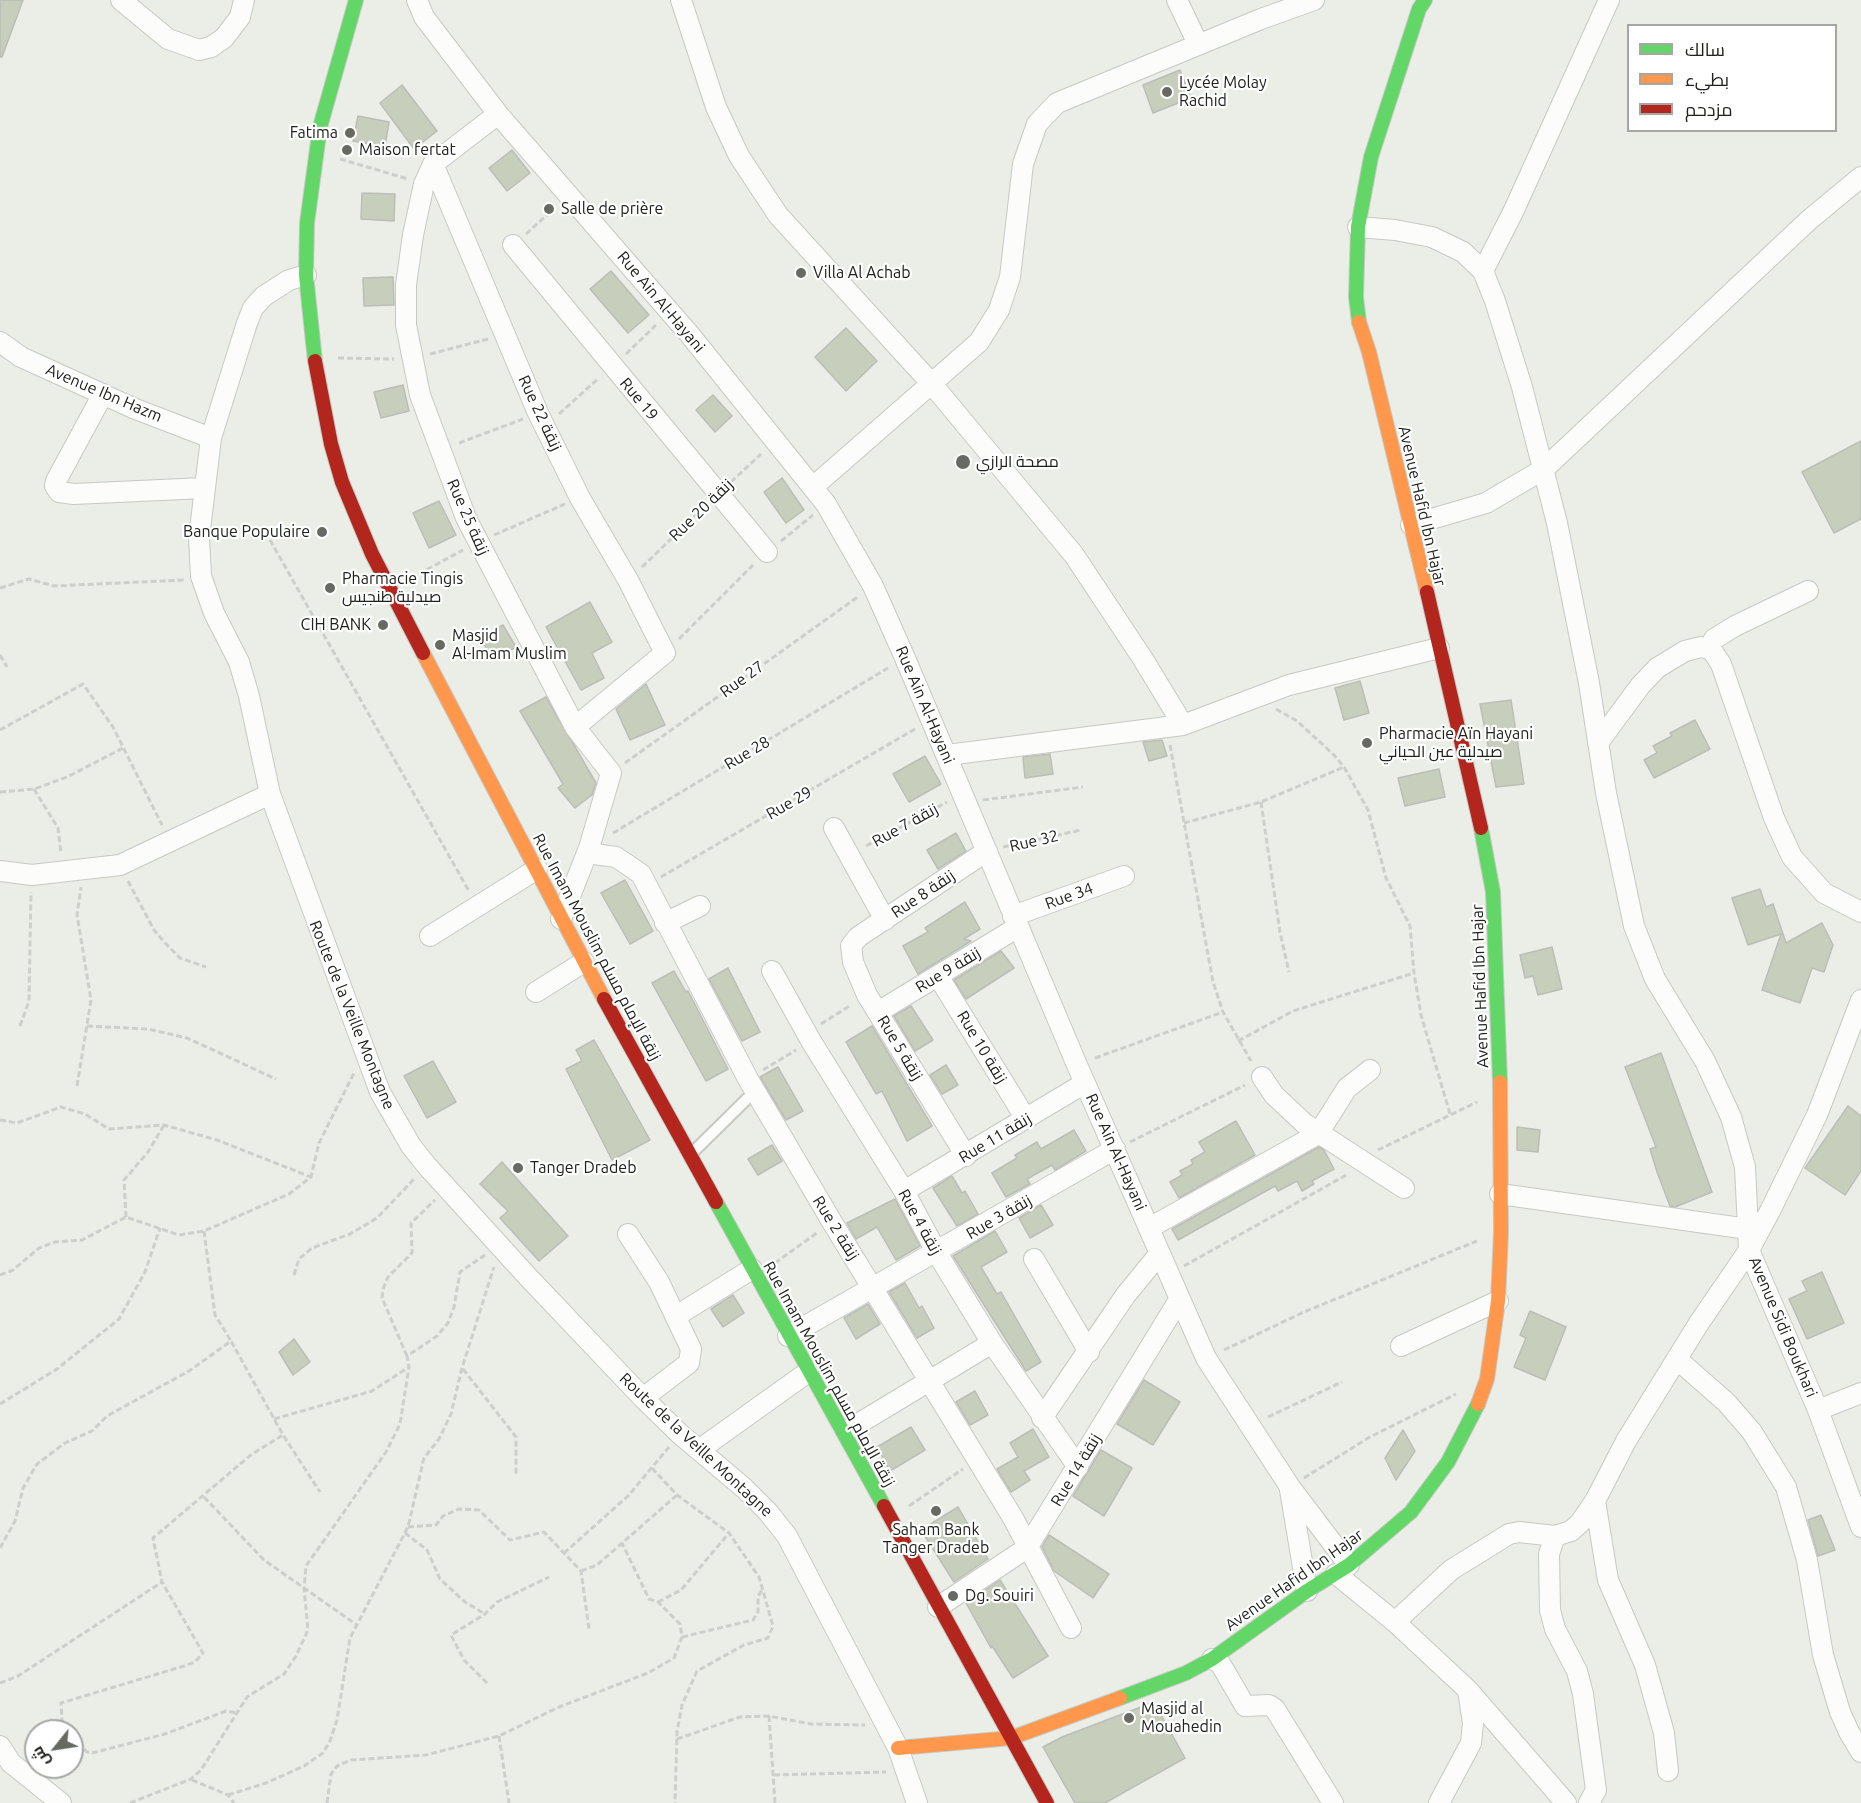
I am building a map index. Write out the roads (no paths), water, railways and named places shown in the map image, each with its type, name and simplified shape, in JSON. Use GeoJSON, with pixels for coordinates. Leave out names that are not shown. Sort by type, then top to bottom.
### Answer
{"type":"FeatureCollection","features":[{"type":"Feature","properties":{"kind":"street"},"geometry":{"type":"LineString","coordinates":[[120,0],[168,39],[199,50],[211,47],[224,38],[240,17],[244,0]]}},
{"type":"Feature","properties":{"kind":"street","name":"Rue Imam Mouslim زنقة الإمام مسلم"},"geometry":{"type":"LineString","coordinates":[[356,0],[340,53],[316,152],[307,223],[306,275],[314,358],[329,433],[342,482],[381,572],[561,919],[690,1156],[759,1269],[788,1336],[891,1517],[938,1607],[1047,1803]]}},
{"type":"Feature","properties":{"kind":"street"},"geometry":{"type":"LineString","coordinates":[[681,0],[716,107],[739,156],[778,214],[931,383],[1074,555],[1143,659],[1175,727]]}},
{"type":"Feature","properties":{"kind":"street"},"geometry":{"type":"LineString","coordinates":[[1177,0],[1198,44]]}},
{"type":"Feature","properties":{"kind":"street"},"geometry":{"type":"LineString","coordinates":[[813,487],[979,342],[999,310],[1010,277],[1023,164],[1037,124],[1057,103],[1198,44],[1314,0]]}},
{"type":"Feature","properties":{"kind":"street"},"geometry":{"type":"LineString","coordinates":[[1483,271],[1514,210],[1609,0]]}},
{"type":"Feature","properties":{"kind":"street","name":"Avenue Hafid Ibn Hajar"},"geometry":{"type":"LineString","coordinates":[[898,1748],[1011,1738],[1186,1674],[1212,1659],[1307,1591],[1343,1569],[1411,1512],[1448,1462],[1474,1416],[1487,1379],[1498,1301],[1501,1232],[1498,995],[1492,883],[1476,798],[1369,352],[1360,329],[1356,297],[1358,227],[1371,157],[1417,3]]}},
{"type":"Feature","properties":{"kind":"street","name":"Rue Ain Al-Hayani"},"geometry":{"type":"LineString","coordinates":[[418,5],[498,114],[690,335],[826,504],[873,586],[905,657],[1077,1065],[1206,1358],[1343,1569],[1395,1622],[1468,1689],[1518,1746]]}},
{"type":"Feature","properties":{"kind":"street","name":"Rue Imam Mouslim زنقة الإمام مسلم"},"geometry":{"type":"LineString","coordinates":[[339,8],[340,53]]}},
{"type":"Feature","properties":{"kind":"street","name":"Rue 25 زنقة"},"geometry":{"type":"LineString","coordinates":[[498,114],[433,164],[424,184],[413,235],[406,285],[406,325],[411,358],[440,451],[466,518],[575,727],[611,773],[588,850]]}},
{"type":"Feature","properties":{"kind":"street","name":"Rue 22 زنقة"},"geometry":{"type":"LineString","coordinates":[[433,164],[538,413],[580,498],[628,580],[665,653],[575,727]]}},
{"type":"Feature","properties":{"kind":"street"},"geometry":{"type":"LineString","coordinates":[[1411,525],[1486,503],[1544,469],[1792,236],[1861,177]]}},
{"type":"Feature","properties":{"kind":"street"},"geometry":{"type":"LineString","coordinates":[[1358,227],[1395,230],[1432,237],[1463,252],[1483,271],[1508,339],[1544,469],[1589,683],[1598,744],[1634,926],[1655,980],[1705,1061],[1731,1117],[1745,1167],[1749,1250],[1712,1304],[1626,1441],[1595,1502],[1576,1527],[1555,1536],[1519,1532],[1509,1534],[1451,1570],[1395,1622]]}},
{"type":"Feature","properties":{"kind":"street","name":"Rue 19"},"geometry":{"type":"LineString","coordinates":[[513,245],[767,552]]}},
{"type":"Feature","properties":{"kind":"street","name":"Route de la Veille Montagne"},"geometry":{"type":"LineString","coordinates":[[306,275],[275,288],[254,308],[212,438],[204,488],[200,538],[201,576],[214,613],[239,662],[249,696],[270,794],[367,1058],[393,1117],[427,1166],[447,1189],[643,1398],[680,1434],[760,1504],[787,1536],[898,1748],[917,1803]]}},
{"type":"Feature","properties":{"kind":"street","name":"Avenue Ibn Hazm"},"geometry":{"type":"LineString","coordinates":[[0,342],[21,357],[103,394],[212,438]]}},
{"type":"Feature","properties":{"kind":"street"},"geometry":{"type":"LineString","coordinates":[[103,394],[56,481],[59,492],[74,494],[204,488]]}},
{"type":"Feature","properties":{"kind":"street"},"geometry":{"type":"LineString","coordinates":[[1709,648],[1713,639],[1808,591]]}},
{"type":"Feature","properties":{"kind":"street"},"geometry":{"type":"LineString","coordinates":[[1598,744],[1634,694],[1657,668],[1685,651],[1701,647],[1709,648],[1721,664],[1774,818],[1792,857],[1824,893],[1861,912]]}},
{"type":"Feature","properties":{"kind":"street"},"geometry":{"type":"LineString","coordinates":[[947,755],[1175,727],[1253,697],[1317,677],[1439,648]]}},
{"type":"Feature","properties":{"kind":"street"},"geometry":{"type":"LineString","coordinates":[[0,871],[32,875],[62,870],[120,866],[270,794]]}},
{"type":"Feature","properties":{"kind":"street"},"geometry":{"type":"LineString","coordinates":[[834,828],[885,920]]}},
{"type":"Feature","properties":{"kind":"street"},"geometry":{"type":"LineString","coordinates":[[561,919],[588,850]]}},
{"type":"Feature","properties":{"kind":"street","name":"Rue 2 زنقة"},"geometry":{"type":"LineString","coordinates":[[588,850],[616,857],[630,864],[641,874],[752,1085],[832,1222],[1013,1518],[1071,1628]]}},
{"type":"Feature","properties":{"kind":"street","name":"Rue 8 زنقة"},"geometry":{"type":"LineString","coordinates":[[858,937],[987,851]]}},
{"type":"Feature","properties":{"kind":"street"},"geometry":{"type":"LineString","coordinates":[[430,936],[537,869]]}},
{"type":"Feature","properties":{"kind":"street","name":"Rue 34"},"geometry":{"type":"LineString","coordinates":[[1016,922],[1124,876]]}},
{"type":"Feature","properties":{"kind":"street"},"geometry":{"type":"LineString","coordinates":[[665,923],[700,906]]}},
{"type":"Feature","properties":{"kind":"street","name":"Rue 9 زنقة"},"geometry":{"type":"LineString","coordinates":[[878,1012],[1016,922]]}},
{"type":"Feature","properties":{"kind":"street","name":"Rue 5 زنقة"},"geometry":{"type":"LineString","coordinates":[[858,937],[852,943],[852,955],[867,995],[966,1156]]}},
{"type":"Feature","properties":{"kind":"street"},"geometry":{"type":"LineString","coordinates":[[536,992],[584,962]]}},
{"type":"Feature","properties":{"kind":"street","name":"Rue 4 زنقة"},"geometry":{"type":"LineString","coordinates":[[772,971],[992,1343],[1078,1467]]}},
{"type":"Feature","properties":{"kind":"street","name":"Rue 10 زنقة"},"geometry":{"type":"LineString","coordinates":[[938,975],[1026,1119]]}},
{"type":"Feature","properties":{"kind":"street","name":"Avenue Sidi Boukhari"},"geometry":{"type":"LineString","coordinates":[[1861,1000],[1817,1115],[1749,1250],[1818,1410],[1861,1527]]}},
{"type":"Feature","properties":{"kind":"street"},"geometry":{"type":"LineString","coordinates":[[1149,1228],[1318,1134],[1347,1088],[1370,1070]]}},
{"type":"Feature","properties":{"kind":"street"},"geometry":{"type":"LineString","coordinates":[[1262,1077],[1288,1109],[1318,1134],[1404,1188]]}},
{"type":"Feature","properties":{"kind":"street","name":"Rue 11 زنقة"},"geometry":{"type":"LineString","coordinates":[[904,1191],[1085,1083]]}},
{"type":"Feature","properties":{"kind":"street","name":"Rue 3 زنقة"},"geometry":{"type":"LineString","coordinates":[[788,1336],[937,1253],[1115,1149]]}},
{"type":"Feature","properties":{"kind":"street"},"geometry":{"type":"LineString","coordinates":[[1500,1194],[1748,1229]]}},
{"type":"Feature","properties":{"kind":"street"},"geometry":{"type":"LineString","coordinates":[[628,1234],[659,1282],[691,1349],[689,1363],[643,1398]]}},
{"type":"Feature","properties":{"kind":"street"},"geometry":{"type":"LineString","coordinates":[[1042,1418],[1125,1296],[1160,1252]]}},
{"type":"Feature","properties":{"kind":"street"},"geometry":{"type":"LineString","coordinates":[[1034,1258],[1089,1352]]}},
{"type":"Feature","properties":{"kind":"street"},"geometry":{"type":"LineString","coordinates":[[676,1316],[759,1269]]}},
{"type":"Feature","properties":{"kind":"street","name":"Rue 14 زنقة"},"geometry":{"type":"LineString","coordinates":[[938,1607],[1027,1548],[1179,1300]]}},
{"type":"Feature","properties":{"kind":"street"},"geometry":{"type":"LineString","coordinates":[[1401,1346],[1498,1301]]}},
{"type":"Feature","properties":{"kind":"street"},"geometry":{"type":"LineString","coordinates":[[853,1427],[992,1343]]}},
{"type":"Feature","properties":{"kind":"street"},"geometry":{"type":"LineString","coordinates":[[1678,1360],[1743,1420],[1764,1448],[1786,1487],[1808,1560],[1823,1655],[1845,1722],[1861,1752]]}},
{"type":"Feature","properties":{"kind":"street"},"geometry":{"type":"LineString","coordinates":[[699,1450],[808,1372]]}},
{"type":"Feature","properties":{"kind":"street"},"geometry":{"type":"LineString","coordinates":[[1818,1410],[1861,1393]]}},
{"type":"Feature","properties":{"kind":"street","name":"Rue Ain Al-Hayani"},"geometry":{"type":"LineString","coordinates":[[1290,1487],[1307,1591]]}},
{"type":"Feature","properties":{"kind":"street"},"geometry":{"type":"LineString","coordinates":[[1595,1502],[1608,1580],[1645,1665],[1664,1733],[1668,1772]]}},
{"type":"Feature","properties":{"kind":"street"},"geometry":{"type":"LineString","coordinates":[[1555,1536],[1549,1554],[1550,1610],[1555,1629],[1577,1671],[1583,1694],[1596,1790],[1589,1803]]}},
{"type":"Feature","properties":{"kind":"street"},"geometry":{"type":"LineString","coordinates":[[1212,1659],[1220,1663],[1245,1706],[1269,1705],[1275,1709],[1333,1803]]}},
{"type":"Feature","properties":{"kind":"street"},"geometry":{"type":"LineString","coordinates":[[1439,1803],[1471,1743],[1473,1723],[1468,1689]]}},
{"type":"Feature","properties":{"kind":"street"},"geometry":{"type":"LineString","coordinates":[[1518,1746],[1548,1803]]}},
{"type":"Feature","properties":{"kind":"street"},"geometry":{"type":"LineString","coordinates":[[1518,1746],[1566,1803]]}},
{"type":"Feature","properties":{"kind":"street"},"geometry":{"type":"LineString","coordinates":[[4,1758],[61,1803]]}},
{"type":"Feature","properties":{"kind":"lane"},"geometry":{"type":"LineString","coordinates":[[690,1156],[752,1085]]}},
{"type":"Feature","properties":{"kind":"place","name":"Lycée Molay Rachid"},"geometry":{"type":"Point","coordinates":[1167,92]}},
{"type":"Feature","properties":{"kind":"place","name":"Fatima"},"geometry":{"type":"Point","coordinates":[350,133]}},
{"type":"Feature","properties":{"kind":"place","name":"Maison fertat"},"geometry":{"type":"Point","coordinates":[347,150]}},
{"type":"Feature","properties":{"kind":"place","name":"Salle de prière"},"geometry":{"type":"Point","coordinates":[549,209]}},
{"type":"Feature","properties":{"kind":"place","name":"Villa Al Achab"},"geometry":{"type":"Point","coordinates":[801,273]}},
{"type":"Feature","properties":{"kind":"place","name":"مصحة الرازي"},"geometry":{"type":"Point","coordinates":[963,462]}},
{"type":"Feature","properties":{"kind":"place","name":"Banque Populaire"},"geometry":{"type":"Point","coordinates":[322,532]}},
{"type":"Feature","properties":{"kind":"place","name":"Pharmacie Tingis صيدلية طنجيس"},"geometry":{"type":"Point","coordinates":[330,588]}},
{"type":"Feature","properties":{"kind":"place","name":"CIH BANK"},"geometry":{"type":"Point","coordinates":[383,625]}},
{"type":"Feature","properties":{"kind":"place","name":"Masjid Al-Imam Muslim"},"geometry":{"type":"Point","coordinates":[440,645]}},
{"type":"Feature","properties":{"kind":"place","name":"Pharmacie Aïn Hayani صيدلية عين الحياني"},"geometry":{"type":"Point","coordinates":[1367,743]}},
{"type":"Feature","properties":{"kind":"place","name":"Tanger Dradeb"},"geometry":{"type":"Point","coordinates":[518,1168]}},
{"type":"Feature","properties":{"kind":"place","name":"Saham Bank Tanger Dradeb"},"geometry":{"type":"Point","coordinates":[936,1511]}},
{"type":"Feature","properties":{"kind":"place","name":"Dg. Souiri"},"geometry":{"type":"Point","coordinates":[953,1596]}},
{"type":"Feature","properties":{"kind":"place","name":"Masjid al Mouahedin"},"geometry":{"type":"Point","coordinates":[1129,1718]}}]}
